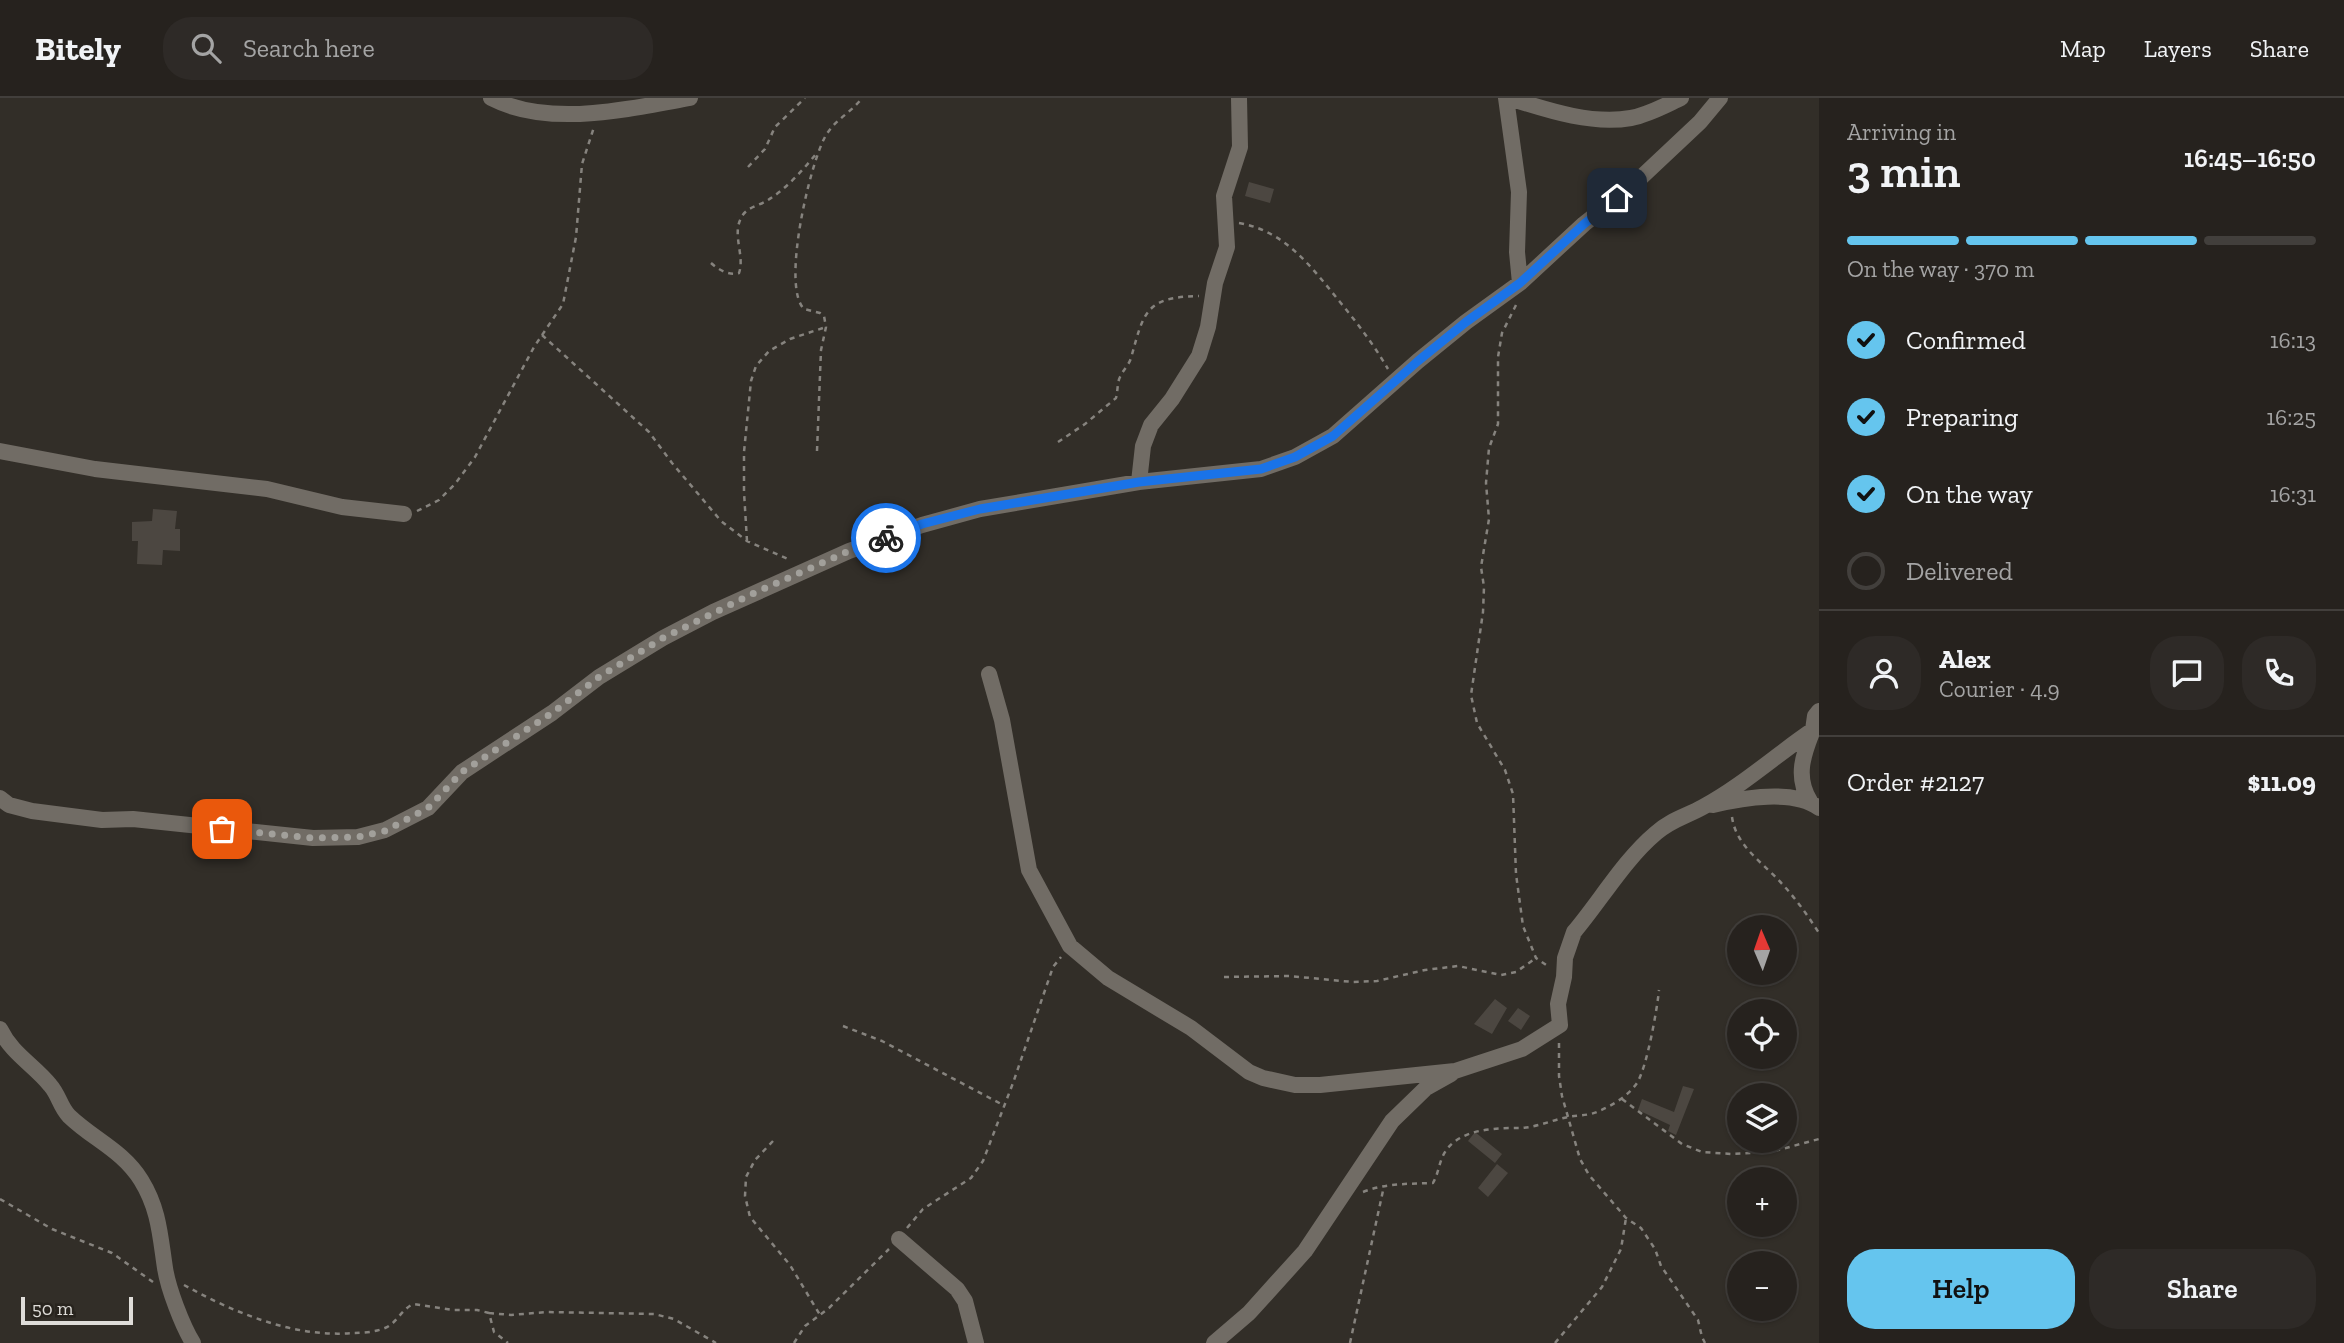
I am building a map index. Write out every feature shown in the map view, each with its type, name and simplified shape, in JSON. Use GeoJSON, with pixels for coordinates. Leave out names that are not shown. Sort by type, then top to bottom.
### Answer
{"type":"FeatureCollection","features":[{"type":"Feature","properties":{"kind":"street"},"geometry":{"type":"LineString","coordinates":[[491,98],[517,108],[579,114],[598,114],[690,98]]}},
{"type":"Feature","properties":{"kind":"street"},"geometry":{"type":"LineString","coordinates":[[1139,482],[1143,446],[1151,425],[1172,399],[1199,356],[1208,327],[1213,296],[1227,247],[1224,196],[1240,147],[1239,98]]}},
{"type":"Feature","properties":{"kind":"street"},"geometry":{"type":"LineString","coordinates":[[1520,283],[1517,252],[1519,192],[1507,98],[1551,111],[1609,119],[1632,118],[1681,98]]}},
{"type":"Feature","properties":{"kind":"street"},"geometry":{"type":"LineString","coordinates":[[0,798],[9,804],[32,811],[102,820],[133,819],[313,838],[358,837],[385,831],[428,808],[462,772],[552,713],[599,677],[663,638],[713,612],[849,551],[922,524],[980,509],[1139,482],[1261,469],[1295,457],[1333,436],[1466,322],[1520,283],[1584,224],[1642,177],[1720,98]]}},
{"type":"Feature","properties":{"kind":"street"},"geometry":{"type":"LineString","coordinates":[[0,451],[95,469],[254,487],[342,507],[404,513]]}},
{"type":"Feature","properties":{"kind":"street"},"geometry":{"type":"LineString","coordinates":[[989,674],[1002,720],[1029,870],[1070,946],[1108,978],[1191,1028],[1249,1072],[1263,1078],[1294,1085],[1320,1085],[1455,1071]]}},
{"type":"Feature","properties":{"kind":"street"},"geometry":{"type":"LineString","coordinates":[[1814,804],[1802,788],[1801,774],[1803,759],[1819,711]]}},
{"type":"Feature","properties":{"kind":"street"},"geometry":{"type":"LineString","coordinates":[[1702,808],[1813,730]]}},
{"type":"Feature","properties":{"kind":"street"},"geometry":{"type":"LineString","coordinates":[[1214,1343],[1248,1312],[1305,1251],[1392,1121],[1426,1088],[1455,1071],[1522,1049],[1560,1025],[1558,1004],[1565,958],[1574,932],[1656,833],[1678,818],[1733,800],[1774,797],[1814,804]]}},
{"type":"Feature","properties":{"kind":"street"},"geometry":{"type":"LineString","coordinates":[[0,1030],[8,1045],[48,1081],[69,1116],[123,1156],[141,1180],[154,1205],[163,1238],[166,1270],[185,1329],[193,1343]]}},
{"type":"Feature","properties":{"kind":"street"},"geometry":{"type":"LineString","coordinates":[[899,1239],[957,1289],[965,1301],[976,1343]]}},
{"type":"Feature","properties":{"kind":"path"},"geometry":{"type":"LineString","coordinates":[[748,167],[765,149],[775,127],[805,98]]}},
{"type":"Feature","properties":{"kind":"path"},"geometry":{"type":"LineString","coordinates":[[711,263],[723,271],[739,273],[741,265],[738,227],[741,216],[752,207],[769,200],[792,181],[818,151],[831,127],[854,109],[862,98]]}},
{"type":"Feature","properties":{"kind":"path"},"geometry":{"type":"LineString","coordinates":[[404,513],[420,510],[439,500],[459,478],[484,442],[542,335],[563,304],[576,237],[582,164],[598,114]]}},
{"type":"Feature","properties":{"kind":"path"},"geometry":{"type":"LineString","coordinates":[[817,451],[820,364],[826,327],[824,316],[810,312],[800,305],[796,290],[802,209],[818,151]]}},
{"type":"Feature","properties":{"kind":"path"},"geometry":{"type":"LineString","coordinates":[[1225,221],[1264,230],[1306,260],[1359,324],[1395,381]]}},
{"type":"Feature","properties":{"kind":"path"},"geometry":{"type":"LineString","coordinates":[[1520,283],[1516,307],[1502,333],[1498,357],[1498,424],[1489,449],[1486,483],[1489,519],[1481,567],[1484,587],[1483,612],[1471,695],[1477,723],[1505,770],[1513,794],[1519,902],[1528,942],[1536,958],[1564,977]]}},
{"type":"Feature","properties":{"kind":"path"},"geometry":{"type":"LineString","coordinates":[[1058,442],[1116,398],[1118,380],[1131,359],[1142,320],[1151,307],[1172,298],[1213,296]]}},
{"type":"Feature","properties":{"kind":"path"},"geometry":{"type":"LineString","coordinates":[[747,541],[744,452],[751,381],[756,366],[769,351],[790,339],[826,327]]}},
{"type":"Feature","properties":{"kind":"path"},"geometry":{"type":"LineString","coordinates":[[542,335],[649,432],[710,509],[727,526],[747,541],[813,568]]}},
{"type":"Feature","properties":{"kind":"path"},"geometry":{"type":"LineString","coordinates":[[1733,800],[1732,820],[1744,846],[1790,892],[1819,933]]}},
{"type":"Feature","properties":{"kind":"path"},"geometry":{"type":"LineString","coordinates":[[794,1343],[805,1326],[820,1315],[899,1239],[923,1209],[971,1178],[979,1169],[1005,1106],[1053,967],[1070,946]]}},
{"type":"Feature","properties":{"kind":"path"},"geometry":{"type":"LineString","coordinates":[[1224,977],[1289,976],[1353,982],[1377,981],[1424,970],[1458,966],[1501,975],[1516,972],[1536,958]]}},
{"type":"Feature","properties":{"kind":"path"},"geometry":{"type":"LineString","coordinates":[[1363,1192],[1402,1183],[1433,1183],[1439,1162],[1453,1143],[1461,1138],[1490,1130],[1539,1126],[1598,1112],[1622,1099],[1641,1076],[1659,990]]}},
{"type":"Feature","properties":{"kind":"path"},"geometry":{"type":"LineString","coordinates":[[1560,1025],[1559,1076],[1580,1159],[1589,1175],[1626,1218],[1640,1228],[1656,1249],[1661,1265],[1698,1320],[1705,1343]]}},
{"type":"Feature","properties":{"kind":"path"},"geometry":{"type":"LineString","coordinates":[[843,1026],[881,1041],[1005,1106]]}},
{"type":"Feature","properties":{"kind":"path"},"geometry":{"type":"LineString","coordinates":[[1622,1099],[1682,1144],[1702,1152],[1771,1152],[1819,1139]]}},
{"type":"Feature","properties":{"kind":"path"},"geometry":{"type":"LineString","coordinates":[[773,1141],[755,1160],[746,1177],[750,1217],[790,1265],[820,1315]]}},
{"type":"Feature","properties":{"kind":"path"},"geometry":{"type":"LineString","coordinates":[[1350,1343],[1384,1186]]}},
{"type":"Feature","properties":{"kind":"path"},"geometry":{"type":"LineString","coordinates":[[0,1199],[52,1229],[111,1253],[174,1296]]}},
{"type":"Feature","properties":{"kind":"path"},"geometry":{"type":"LineString","coordinates":[[1555,1343],[1602,1286],[1621,1249],[1626,1218]]}},
{"type":"Feature","properties":{"kind":"path"},"geometry":{"type":"LineString","coordinates":[[166,1270],[184,1286],[226,1306],[252,1317],[310,1332],[344,1334],[378,1331],[393,1324],[413,1304],[511,1315],[547,1312],[654,1314],[674,1319],[716,1343]]}},
{"type":"Feature","properties":{"kind":"path"},"geometry":{"type":"LineString","coordinates":[[489,1313],[494,1332],[508,1343]]}},
{"type":"Feature","properties":{"kind":"building"},"geometry":{"type":"Polygon","coordinates":[[[1249,182],[1274,189],[1270,203],[1245,196],[1249,182]]]}},
{"type":"Feature","properties":{"kind":"building"},"geometry":{"type":"Polygon","coordinates":[[[153,509],[177,511],[175,529],[180,529],[180,551],[163,550],[162,565],[137,564],[138,541],[132,541],[132,522],[152,521],[153,509]]]}},
{"type":"Feature","properties":{"kind":"building"},"geometry":{"type":"Polygon","coordinates":[[[1495,999],[1507,1008],[1492,1034],[1474,1024],[1495,999]]]}},
{"type":"Feature","properties":{"kind":"building"},"geometry":{"type":"Polygon","coordinates":[[[1518,1008],[1530,1016],[1521,1030],[1508,1021],[1518,1008]]]}},
{"type":"Feature","properties":{"kind":"building"},"geometry":{"type":"Polygon","coordinates":[[[1683,1086],[1694,1089],[1676,1135],[1668,1131],[1670,1125],[1638,1110],[1642,1099],[1674,1112],[1683,1086]]]}},
{"type":"Feature","properties":{"kind":"building"},"geometry":{"type":"Polygon","coordinates":[[[1475,1132],[1502,1154],[1495,1163],[1468,1141],[1475,1132]]]}},
{"type":"Feature","properties":{"kind":"building"},"geometry":{"type":"Polygon","coordinates":[[[1497,1164],[1508,1173],[1488,1197],[1478,1188],[1497,1164]]]}},
{"type":"Feature","properties":{"kind":"way so far"},"geometry":{"type":"LineString","coordinates":[[222,829],[313,838],[358,837],[385,831],[428,808],[462,772],[552,713],[599,677],[663,638],[752,594],[849,551],[886,538]]}},
{"type":"Feature","properties":{"kind":"route"},"geometry":{"type":"LineString","coordinates":[[886,538],[922,524],[980,509],[1049,496],[1139,482],[1261,469],[1317,447],[1466,322],[1520,283],[1584,224],[1617,198]]}}]}
